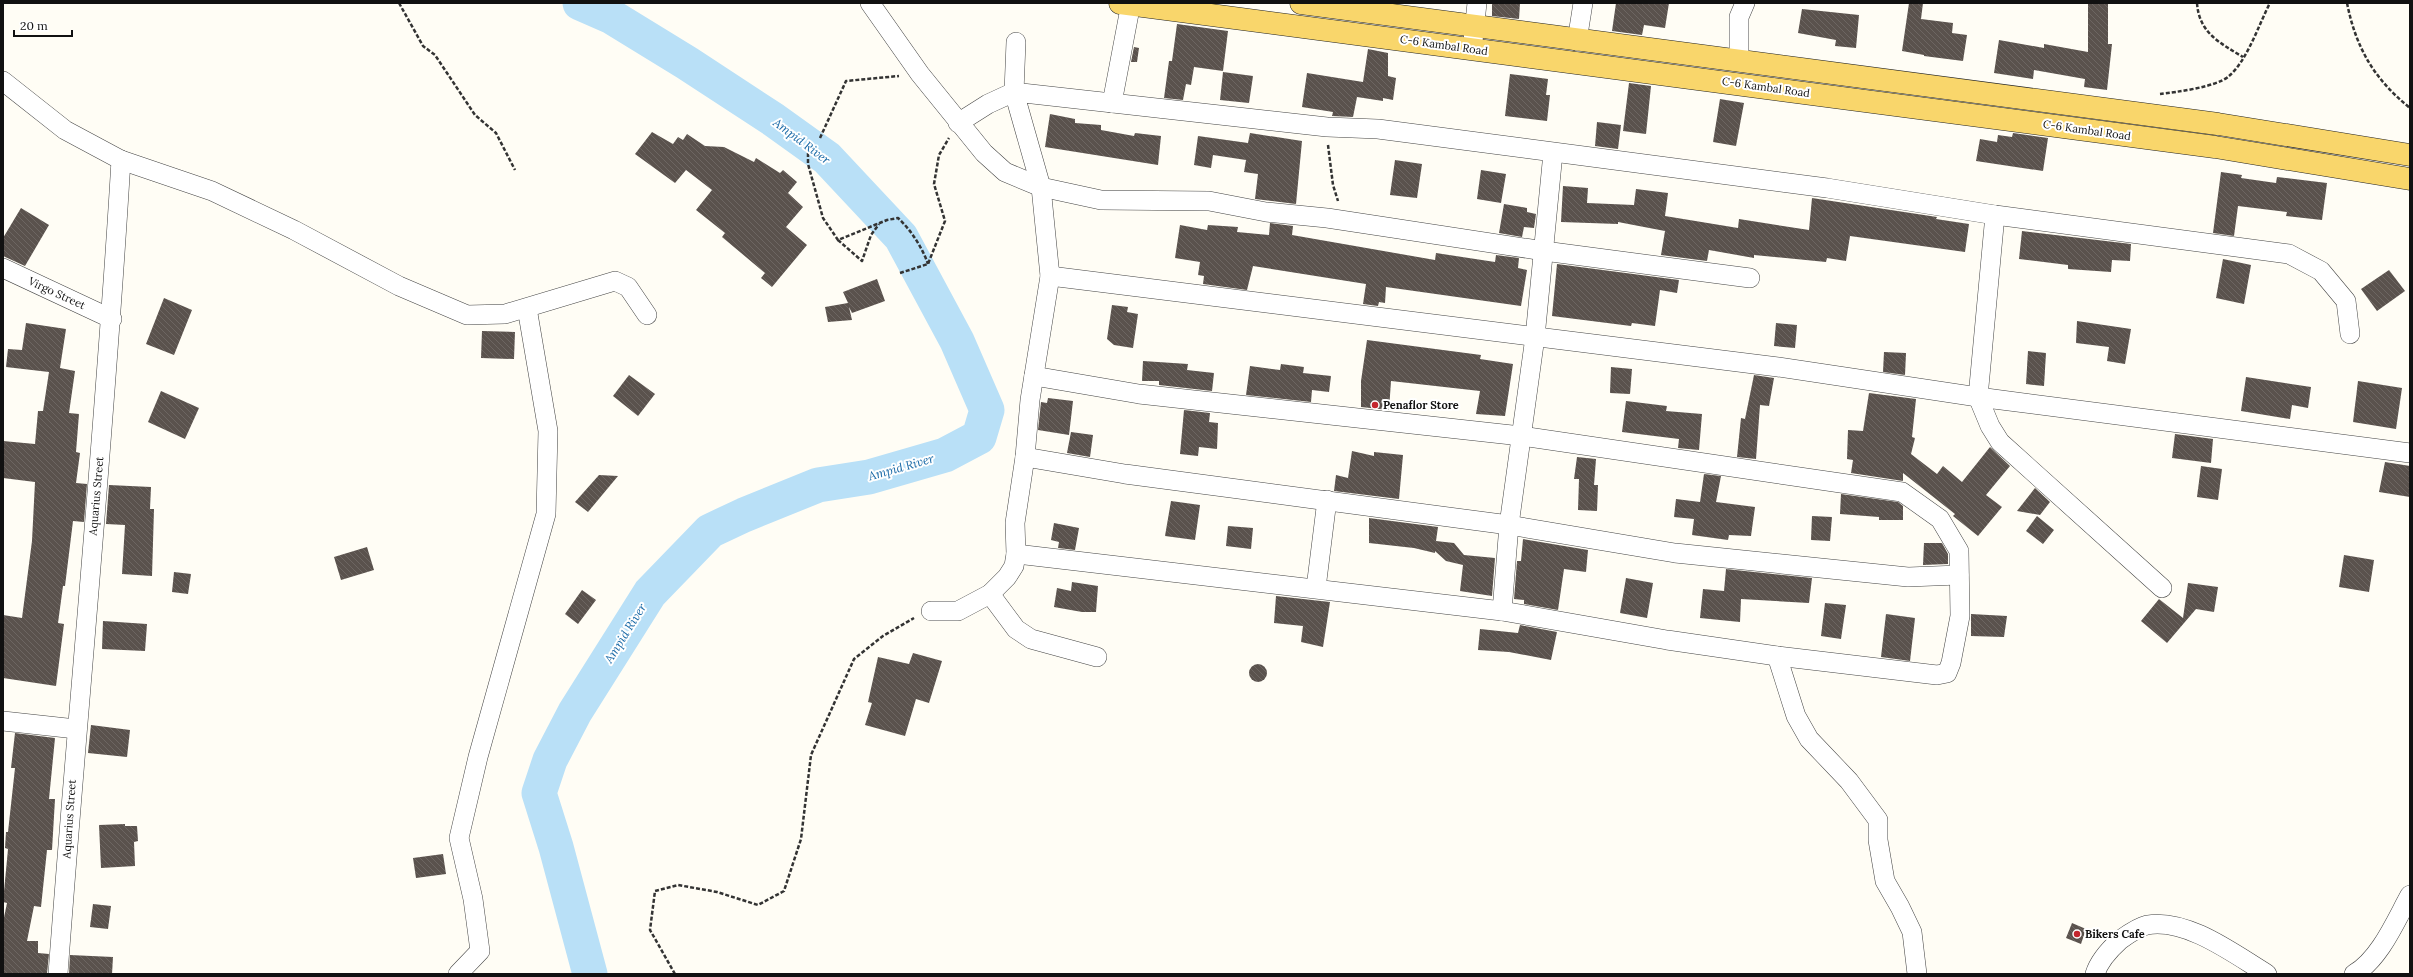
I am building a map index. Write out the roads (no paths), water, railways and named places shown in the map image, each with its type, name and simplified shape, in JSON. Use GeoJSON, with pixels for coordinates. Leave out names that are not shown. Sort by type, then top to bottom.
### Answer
{"type":"FeatureCollection","features":[{"type":"Feature","properties":{"kind":"main road","name":"C-6 Kambal Road"},"geometry":{"type":"LineString","coordinates":[[1127,3],[2215,147],[2410,179]]}},
{"type":"Feature","properties":{"kind":"main road","name":"C-6 Kambal Road"},"geometry":{"type":"LineString","coordinates":[[1301,3],[1577,41],[2218,124],[2410,155]]}},
{"type":"Feature","properties":{"kind":"street"},"geometry":{"type":"LineString","coordinates":[[870,3],[920,74],[984,153],[1005,172],[1041,187],[1101,200],[1209,201],[1266,212],[1343,220],[1544,251],[1750,278]]}},
{"type":"Feature","properties":{"kind":"street"},"geometry":{"type":"LineString","coordinates":[[1112,103],[1127,3]]}},
{"type":"Feature","properties":{"kind":"street"},"geometry":{"type":"LineString","coordinates":[[1472,49],[1477,3]]}},
{"type":"Feature","properties":{"kind":"street"},"geometry":{"type":"LineString","coordinates":[[1577,41],[1583,3]]}},
{"type":"Feature","properties":{"kind":"street"},"geometry":{"type":"LineString","coordinates":[[1739,61],[1740,17],[1744,3]]}},
{"type":"Feature","properties":{"kind":"street"},"geometry":{"type":"LineString","coordinates":[[931,611],[958,611],[990,594],[1007,578],[1014,566],[1016,554],[1016,523],[1025,457],[1030,400],[1050,276],[1041,187],[1014,92],[1016,42]]}},
{"type":"Feature","properties":{"kind":"street"},"geometry":{"type":"LineString","coordinates":[[3,81],[65,130],[121,160],[212,191],[294,230],[399,286],[467,315],[505,314],[615,281],[628,287],[647,316]]}},
{"type":"Feature","properties":{"kind":"street"},"geometry":{"type":"LineString","coordinates":[[958,122],[988,104],[1014,92],[1327,127],[1378,129],[1828,188],[1994,215],[2289,254],[2321,271],[2346,301],[2350,334]]}},
{"type":"Feature","properties":{"kind":"street"},"geometry":{"type":"LineString","coordinates":[[1502,611],[1509,525],[1535,337],[1553,153]]}},
{"type":"Feature","properties":{"kind":"street","name":"Aquarius Street"},"geometry":{"type":"LineString","coordinates":[[58,974],[76,729],[112,319],[121,160]]}},
{"type":"Feature","properties":{"kind":"street"},"geometry":{"type":"LineString","coordinates":[[1994,215],[1978,397],[1990,426],[2000,442],[2162,588]]}},
{"type":"Feature","properties":{"kind":"street","name":"Virgo Street"},"geometry":{"type":"LineString","coordinates":[[3,268],[112,319]]}},
{"type":"Feature","properties":{"kind":"street"},"geometry":{"type":"LineString","coordinates":[[1050,276],[1778,367],[1978,397],[2410,453]]}},
{"type":"Feature","properties":{"kind":"street"},"geometry":{"type":"LineString","coordinates":[[458,974],[480,951],[473,899],[459,838],[478,758],[546,514],[548,431],[527,308]]}},
{"type":"Feature","properties":{"kind":"street"},"geometry":{"type":"LineString","coordinates":[[1016,554],[1502,611],[1666,640],[1777,656],[1937,675],[1947,673],[1951,663],[1960,616],[1959,551],[1940,519],[1902,492],[1521,436],[1140,394],[1034,376]]}},
{"type":"Feature","properties":{"kind":"street"},"geometry":{"type":"LineString","coordinates":[[1025,457],[1125,474],[1509,525],[1675,553],[1908,577],[1959,575]]}},
{"type":"Feature","properties":{"kind":"street"},"geometry":{"type":"LineString","coordinates":[[1316,588],[1327,500]]}},
{"type":"Feature","properties":{"kind":"street"},"geometry":{"type":"LineString","coordinates":[[990,594],[1016,629],[1031,639],[1097,657]]}},
{"type":"Feature","properties":{"kind":"street"},"geometry":{"type":"LineString","coordinates":[[1777,656],[1796,716],[1809,739],[1849,782],[1878,820],[1878,840],[1884,882],[1900,907],[1912,932],[1917,974]]}},
{"type":"Feature","properties":{"kind":"street"},"geometry":{"type":"LineString","coordinates":[[3,721],[76,729]]}},
{"type":"Feature","properties":{"kind":"street"},"geometry":{"type":"LineString","coordinates":[[2354,974],[2360,971],[2384,943],[2410,895]]}},
{"type":"Feature","properties":{"kind":"street"},"geometry":{"type":"LineString","coordinates":[[2095,974],[2109,949],[2126,935],[2146,925],[2177,927],[2208,938],[2267,974]]}},
{"type":"Feature","properties":{"kind":"waterway","name":"Ampid River"},"geometry":{"type":"LineString","coordinates":[[580,3],[612,17],[687,63],[774,120],[827,158],[901,237],[957,341],[987,410],[979,437],[945,455],[869,477],[818,485],[744,515],[710,531],[650,593],[575,712],[550,760],[539,793],[556,847],[590,974]]}},
{"type":"Feature","properties":{"kind":"place","name":"Penaflor Store"},"geometry":{"type":"Point","coordinates":[1375,405]}},
{"type":"Feature","properties":{"kind":"place","name":"Bikers Cafe"},"geometry":{"type":"Point","coordinates":[2077,934]}}]}
